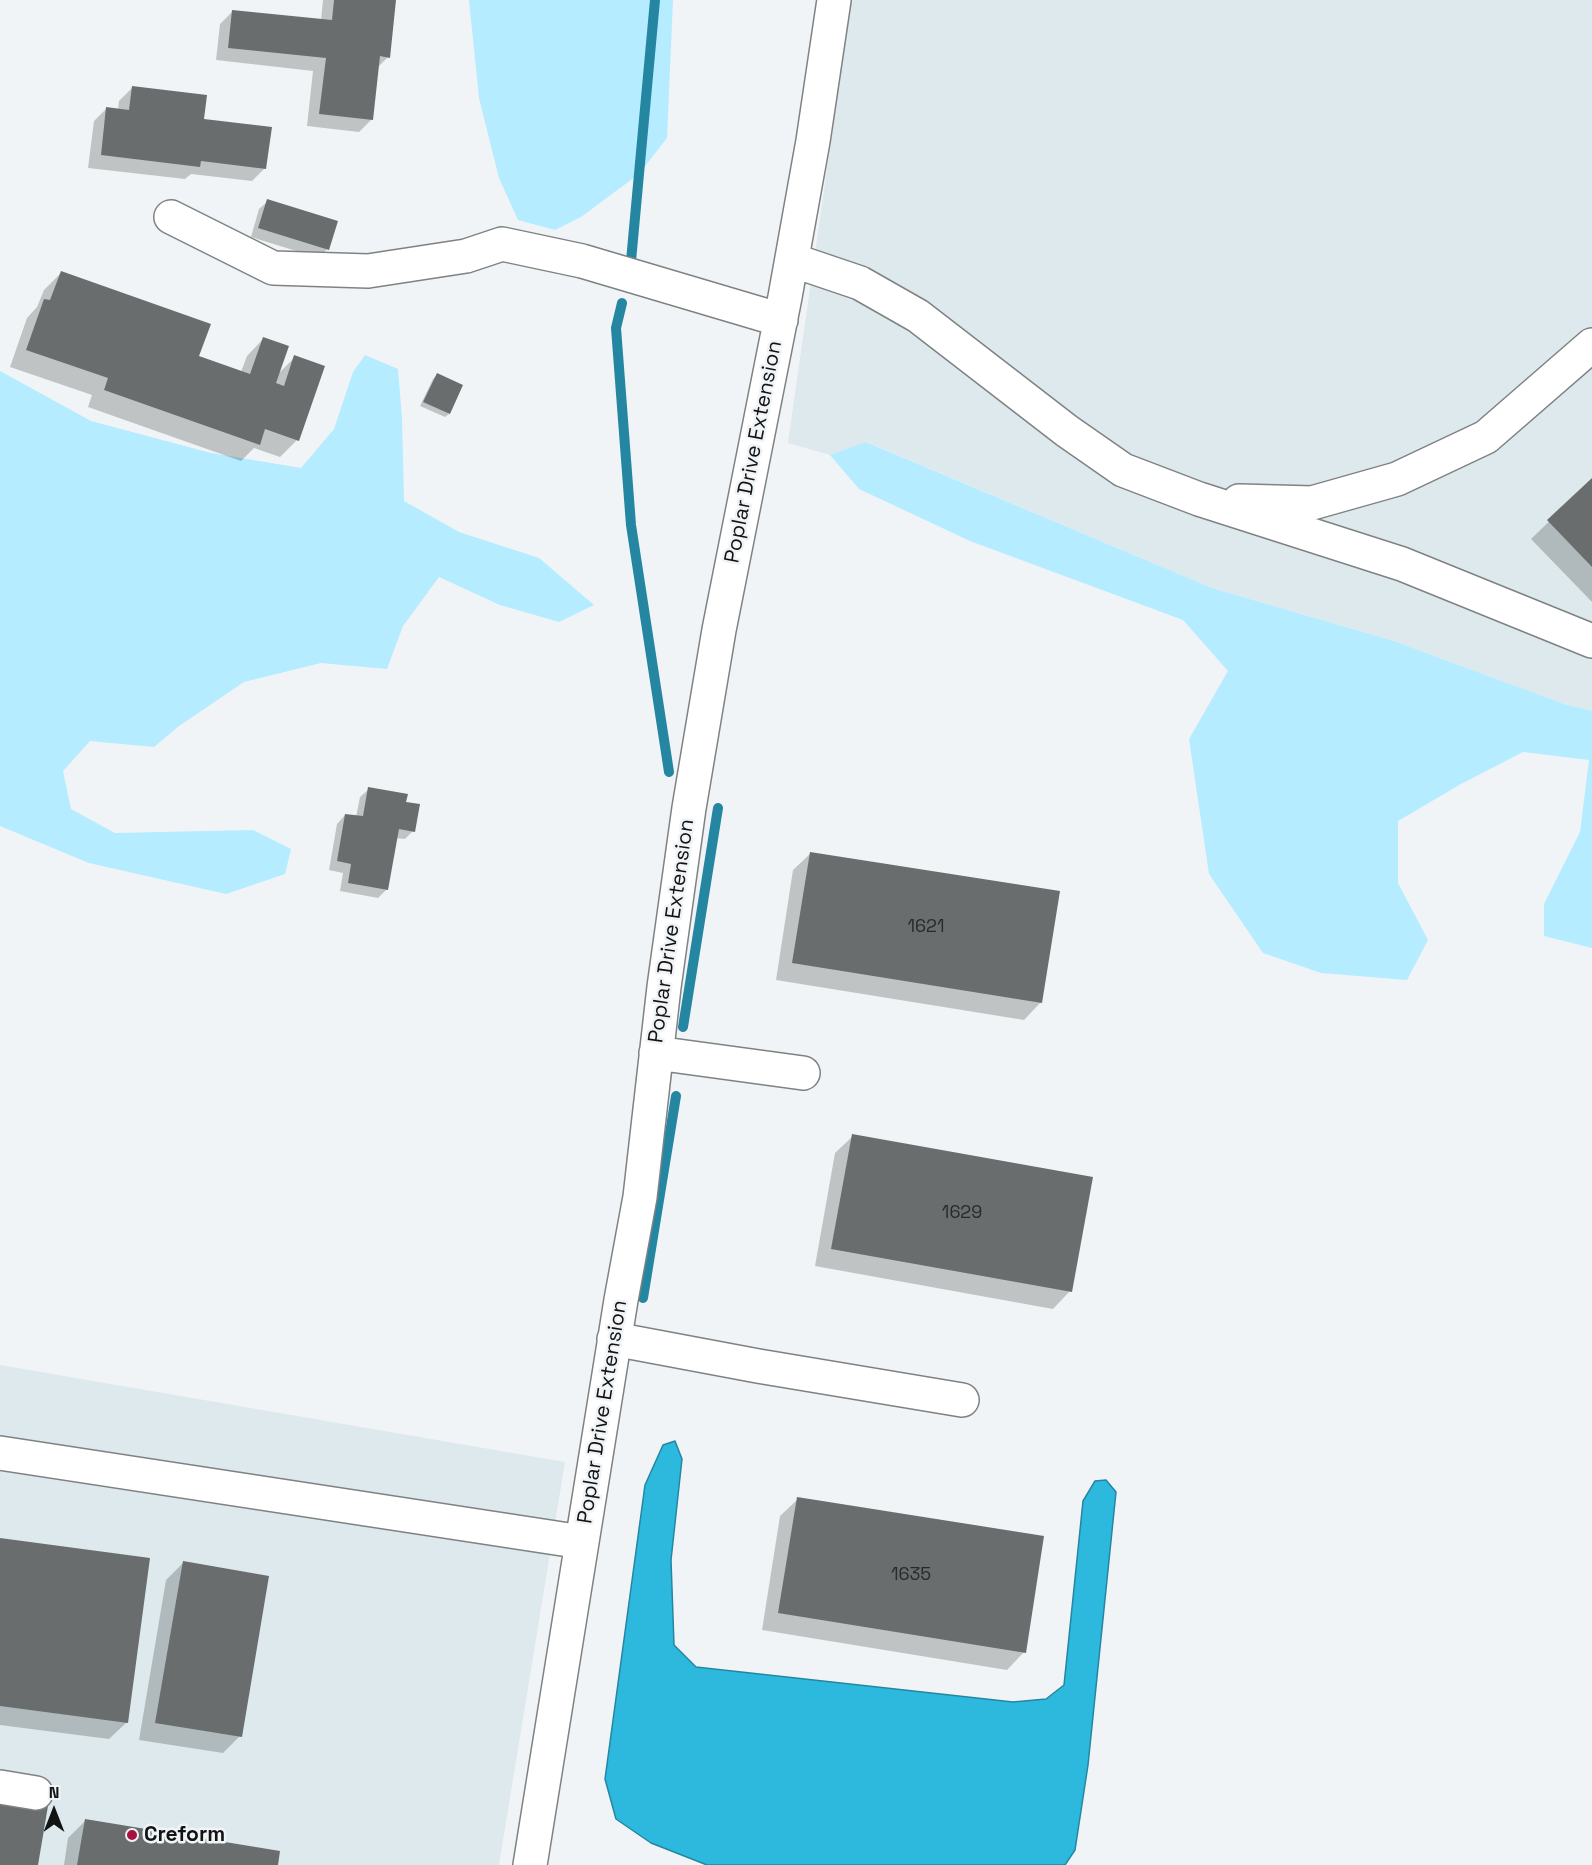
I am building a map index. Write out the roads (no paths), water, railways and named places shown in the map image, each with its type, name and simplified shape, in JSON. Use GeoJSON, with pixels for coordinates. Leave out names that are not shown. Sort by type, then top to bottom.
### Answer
{"type":"FeatureCollection","features":[{"type":"Feature","properties":{"kind":"street","name":"Poplar Drive Extension"},"geometry":{"type":"LineString","coordinates":[[530,1865],[614,1339],[640,1197],[656,1053],[691,796],[719,630],[792,260],[834,0]]}},
{"type":"Feature","properties":{"kind":"street"},"geometry":{"type":"LineString","coordinates":[[171,217],[273,268],[368,271],[466,256],[502,244],[582,261],[781,320]]}},
{"type":"Feature","properties":{"kind":"street"},"geometry":{"type":"LineString","coordinates":[[792,260],[860,283],[918,316],[1066,431],[1123,470],[1198,499],[1402,564],[1592,641]]}},
{"type":"Feature","properties":{"kind":"street"},"geometry":{"type":"LineString","coordinates":[[1198,499],[1312,503],[1397,479],[1486,437],[1592,345]]}},
{"type":"Feature","properties":{"kind":"street"},"geometry":{"type":"LineString","coordinates":[[656,1053],[803,1073]]}},
{"type":"Feature","properties":{"kind":"street"},"geometry":{"type":"LineString","coordinates":[[614,1339],[962,1400]]}},
{"type":"Feature","properties":{"kind":"street"},"geometry":{"type":"LineString","coordinates":[[0,1454],[582,1542]]}},
{"type":"Feature","properties":{"kind":"street"},"geometry":{"type":"LineString","coordinates":[[0,1787],[36,1793]]}},
{"type":"Feature","properties":{"kind":"water"},"geometry":{"type":"Polygon","coordinates":[[[675,1441],[682,1459],[671,1560],[674,1645],[696,1667],[1013,1702],[1046,1699],[1064,1685],[1083,1501],[1095,1481],[1106,1480],[1116,1492],[1088,1765],[1075,1850],[1065,1865],[707,1865],[651,1843],[616,1819],[605,1779],[645,1485],[663,1445],[675,1441]]]}},
{"type":"Feature","properties":{"kind":"waterway"},"geometry":{"type":"LineString","coordinates":[[631,261],[655,0]]}},
{"type":"Feature","properties":{"kind":"waterway"},"geometry":{"type":"LineString","coordinates":[[622,303],[616,328],[631,525],[669,772]]}},
{"type":"Feature","properties":{"kind":"waterway"},"geometry":{"type":"LineString","coordinates":[[683,1027],[718,808]]}},
{"type":"Feature","properties":{"kind":"waterway"},"geometry":{"type":"LineString","coordinates":[[643,1298],[676,1096]]}},
{"type":"Feature","properties":{"kind":"place","name":"Creform"},"geometry":{"type":"Point","coordinates":[132,1835]}}]}
